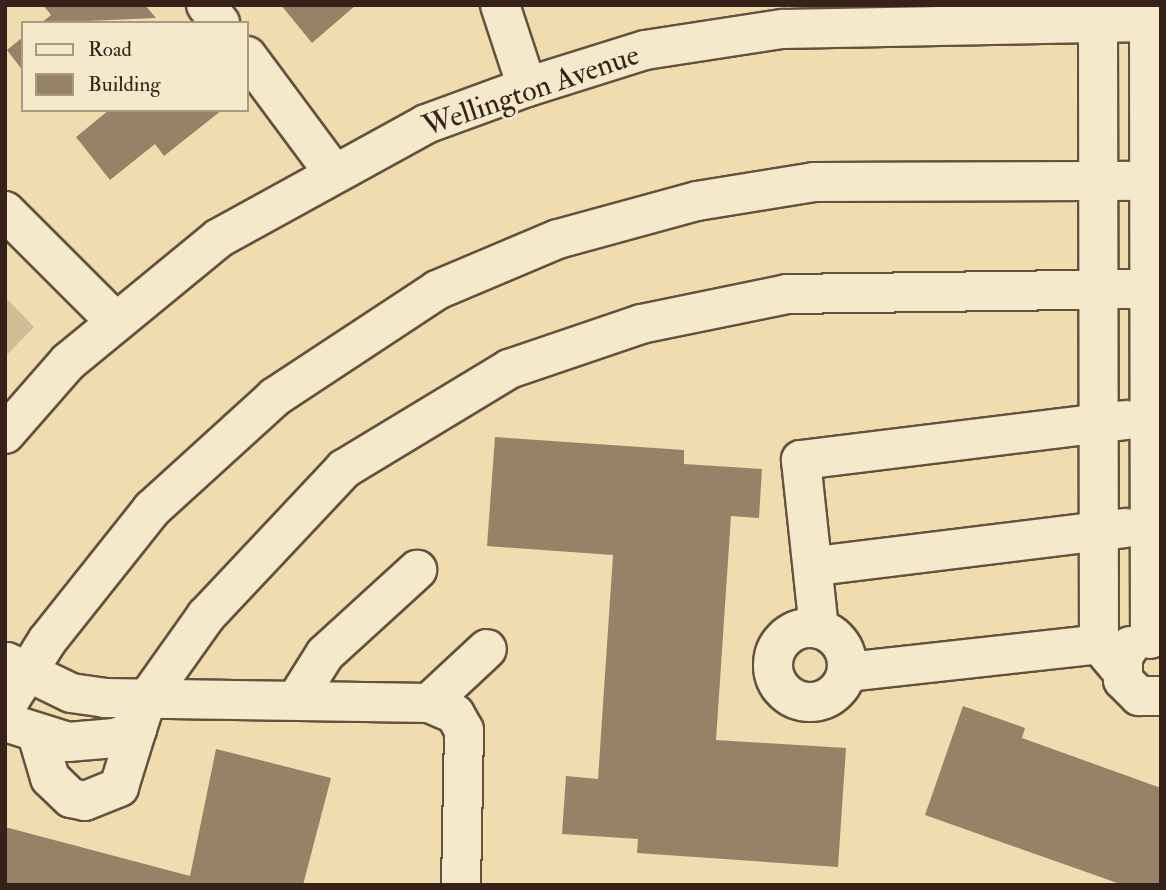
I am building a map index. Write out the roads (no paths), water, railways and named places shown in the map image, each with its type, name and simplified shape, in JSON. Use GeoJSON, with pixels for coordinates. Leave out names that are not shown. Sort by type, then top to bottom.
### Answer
{"type":"FeatureCollection","features":[{"type":"Feature","properties":{"kind":"street"},"geometry":{"type":"LineString","coordinates":[[206,5],[218,21]]}},
{"type":"Feature","properties":{"kind":"street"},"geometry":{"type":"LineString","coordinates":[[500,5],[527,87]]}},
{"type":"Feature","properties":{"kind":"street","name":"Wellington Avenue"},"geometry":{"type":"LineString","coordinates":[[5,435],[68,362],[219,238],[426,124],[527,87],[645,50],[778,17],[1089,17],[1155,22]]}},
{"type":"Feature","properties":{"kind":"street"},"geometry":{"type":"LineString","coordinates":[[1089,17],[1100,183],[1100,527],[1110,656],[1130,690],[1161,696]]}},
{"type":"Feature","properties":{"kind":"street"},"geometry":{"type":"LineString","coordinates":[[846,672],[838,641],[819,629],[795,631],[777,648],[778,685],[798,700],[823,700],[846,672],[1110,656],[1155,640],[1155,22]]}},
{"type":"Feature","properties":{"kind":"street"},"geometry":{"type":"LineString","coordinates":[[248,57],[334,173]]}},
{"type":"Feature","properties":{"kind":"street"},"geometry":{"type":"LineString","coordinates":[[5,708],[16,667],[152,509],[275,397],[437,290],[558,239],[697,201],[814,182],[1155,181]]}},
{"type":"Feature","properties":{"kind":"street"},"geometry":{"type":"LineString","coordinates":[[5,211],[115,321]]}},
{"type":"Feature","properties":{"kind":"street"},"geometry":{"type":"LineString","coordinates":[[21,728],[68,742],[115,738],[142,714],[206,616],[344,469],[509,369],[641,324],[787,294],[1157,289]]}},
{"type":"Feature","properties":{"kind":"street"},"geometry":{"type":"LineString","coordinates":[[819,629],[816,566],[801,460],[1101,420],[1155,420]]}},
{"type":"Feature","properties":{"kind":"street"},"geometry":{"type":"LineString","coordinates":[[816,566],[1100,527],[1154,530]]}},
{"type":"Feature","properties":{"kind":"street"},"geometry":{"type":"LineString","coordinates":[[296,700],[325,654],[417,570]]}},
{"type":"Feature","properties":{"kind":"street"},"geometry":{"type":"LineString","coordinates":[[429,703],[487,649]]}},
{"type":"Feature","properties":{"kind":"street"},"geometry":{"type":"LineString","coordinates":[[16,667],[71,693],[142,714],[296,700],[429,703],[455,714],[464,730],[461,885]]}},
{"type":"Feature","properties":{"kind":"street"},"geometry":{"type":"LineString","coordinates":[[21,728],[50,778],[71,798],[85,801],[119,787],[142,714]]}}]}
